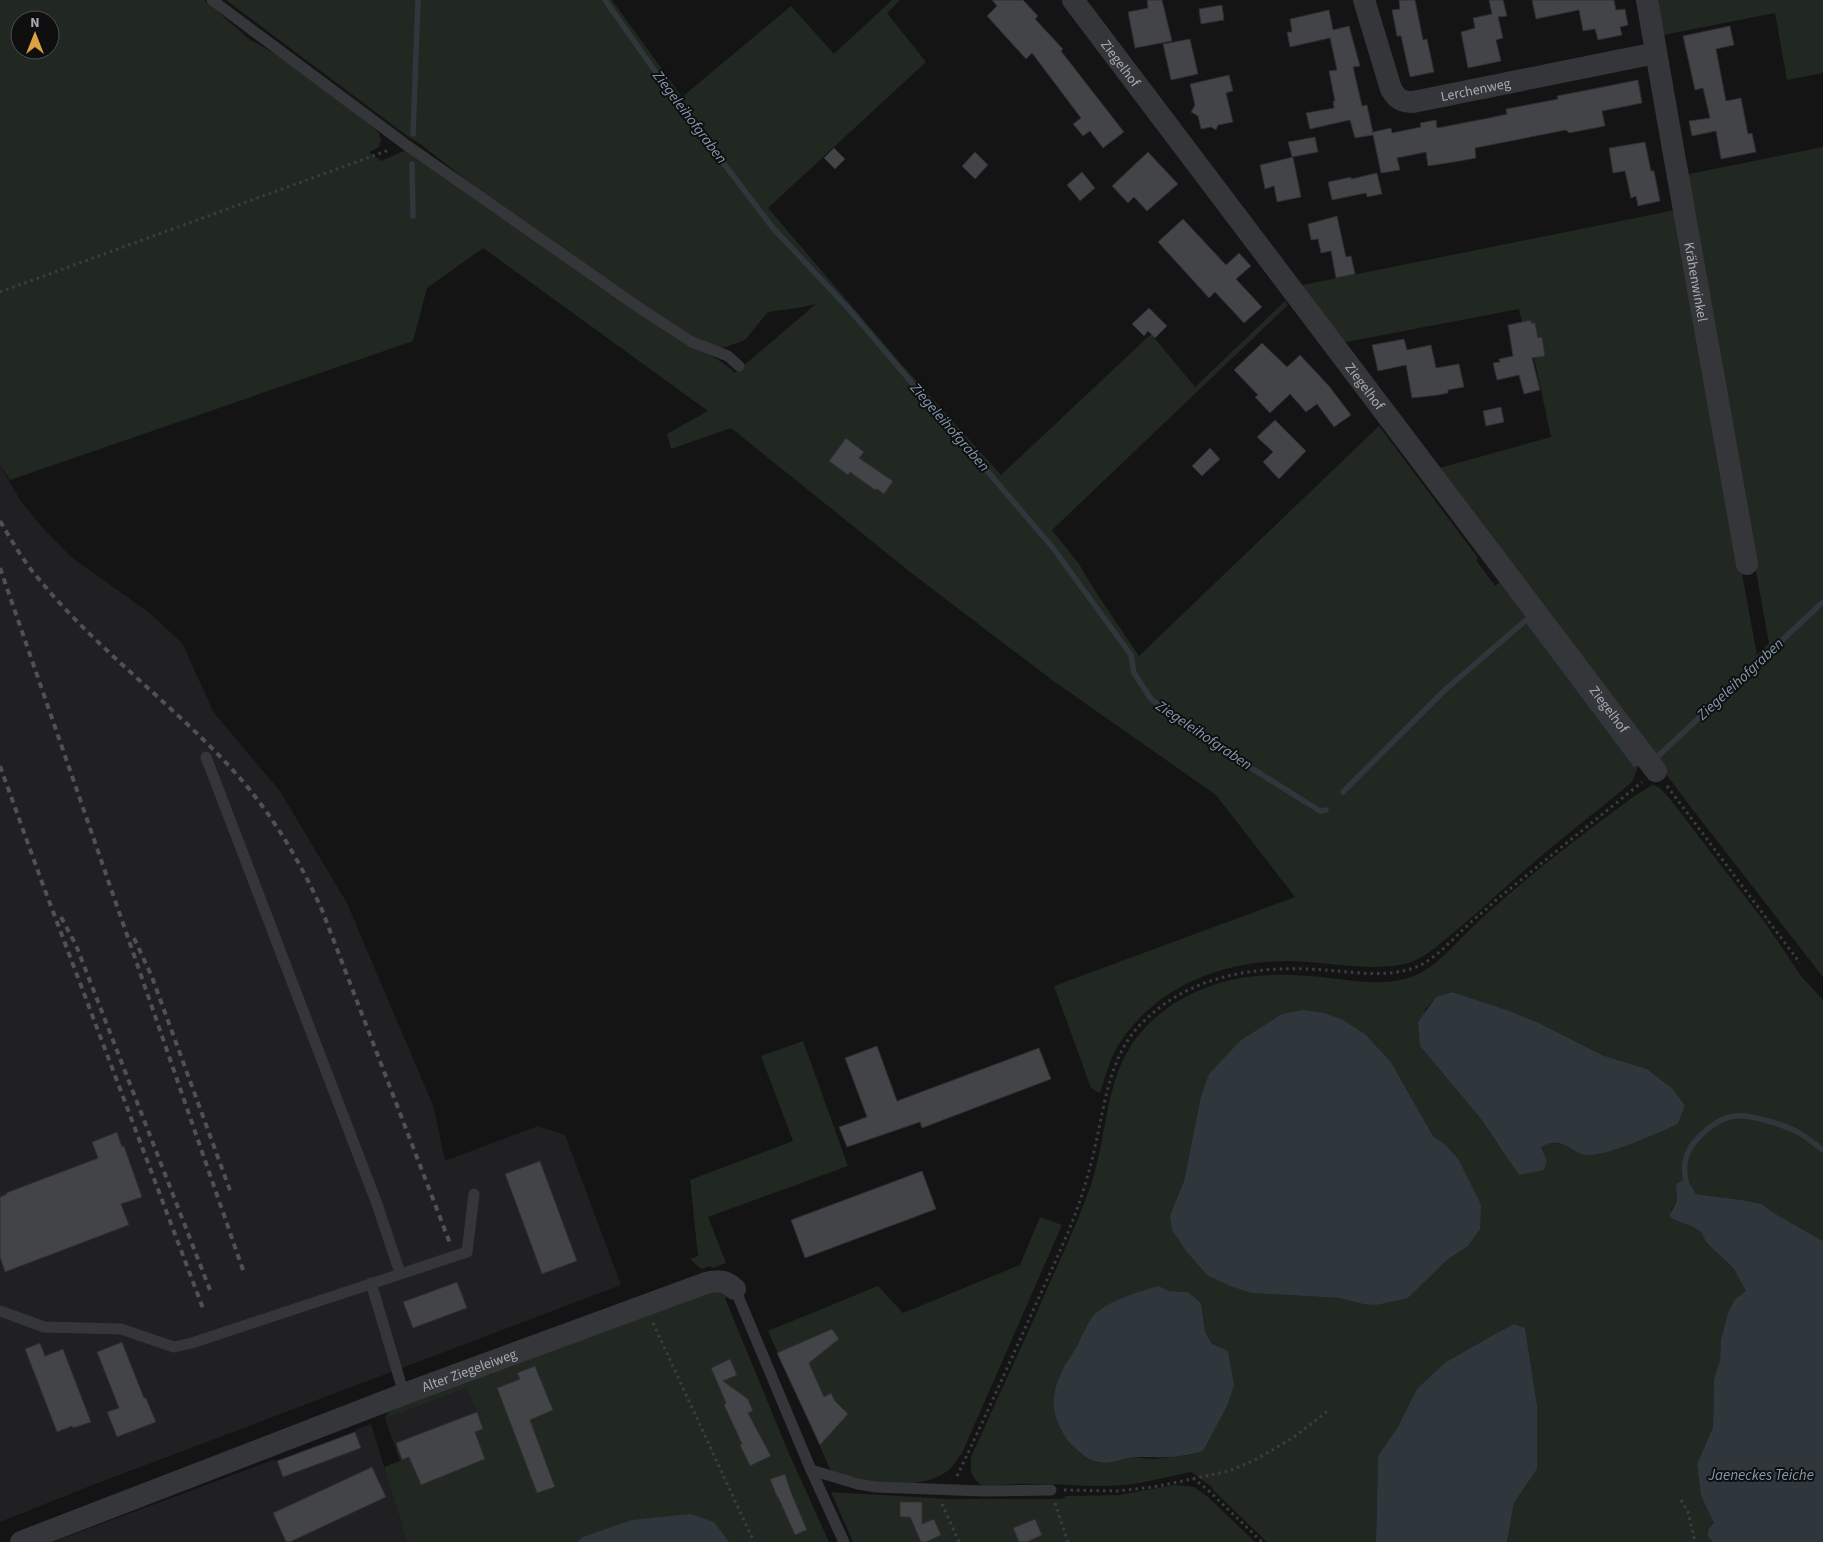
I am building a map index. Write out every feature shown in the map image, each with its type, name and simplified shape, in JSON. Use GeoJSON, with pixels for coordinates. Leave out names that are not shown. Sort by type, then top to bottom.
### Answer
{"type":"FeatureCollection","features":[{"type":"Feature","properties":{"kind":"street","name":"Ziegelhof"},"geometry":{"type":"LineString","coordinates":[[1074,0],[1656,771]]}},
{"type":"Feature","properties":{"kind":"street","name":"Lerchenweg"},"geometry":{"type":"LineString","coordinates":[[1364,0],[1391,89],[1396,98],[1403,102],[1422,100],[1656,53]]}},
{"type":"Feature","properties":{"kind":"street","name":"Krähenwinkel"},"geometry":{"type":"LineString","coordinates":[[1647,0],[1689,233],[1707,347],[1747,564]]}},
{"type":"Feature","properties":{"kind":"street","name":"Alter Ziegeleiweg"},"geometry":{"type":"LineString","coordinates":[[21,1542],[404,1394],[706,1282],[718,1280],[729,1283],[735,1289]]}},
{"type":"Feature","properties":{"kind":"lane"},"geometry":{"type":"LineString","coordinates":[[212,0],[405,144],[641,309],[692,342],[728,356],[739,366]]}},
{"type":"Feature","properties":{"kind":"lane"},"geometry":{"type":"LineString","coordinates":[[206,757],[377,1204],[400,1273]]}},
{"type":"Feature","properties":{"kind":"lane"},"geometry":{"type":"LineString","coordinates":[[0,1310],[44,1326],[121,1329],[174,1347],[192,1343],[466,1252],[474,1194]]}},
{"type":"Feature","properties":{"kind":"lane"},"geometry":{"type":"LineString","coordinates":[[371,1283],[404,1394]]}},
{"type":"Feature","properties":{"kind":"lane","name":"Alter Ziegeleiweg"},"geometry":{"type":"LineString","coordinates":[[735,1289],[844,1542]]}},
{"type":"Feature","properties":{"kind":"lane"},"geometry":{"type":"LineString","coordinates":[[812,1470],[876,1487],[983,1491],[1051,1490]]}},
{"type":"Feature","properties":{"kind":"path"},"geometry":{"type":"LineString","coordinates":[[0,292],[405,144]]}},
{"type":"Feature","properties":{"kind":"path"},"geometry":{"type":"LineString","coordinates":[[950,1490],[1073,1219],[1089,1172],[1110,1081],[1126,1043],[1145,1019],[1169,1000],[1200,984],[1239,973],[1302,968],[1386,973],[1407,970],[1420,965],[1439,954],[1466,926],[1524,877],[1656,771],[1800,963]]}},
{"type":"Feature","properties":{"kind":"path"},"geometry":{"type":"LineString","coordinates":[[644,1304],[754,1542]]}},
{"type":"Feature","properties":{"kind":"path"},"geometry":{"type":"LineString","coordinates":[[1068,1542],[1051,1490],[1117,1491],[1154,1488],[1229,1471],[1257,1459],[1294,1437],[1329,1410]]}},
{"type":"Feature","properties":{"kind":"path"},"geometry":{"type":"LineString","coordinates":[[1192,1478],[1209,1491],[1262,1542]]}},
{"type":"Feature","properties":{"kind":"path"},"geometry":{"type":"LineString","coordinates":[[936,1489],[959,1542]]}},
{"type":"Feature","properties":{"kind":"path"},"geometry":{"type":"LineString","coordinates":[[1682,1500],[1688,1512],[1695,1542]]}},
{"type":"Feature","properties":{"kind":"shaded area"},"geometry":{"type":"Polygon","coordinates":[[[0,0],[204,0],[249,39],[277,55],[355,111],[379,133],[381,140],[379,147],[369,152],[381,161],[406,150],[671,335],[713,357],[735,373],[816,304],[768,312],[745,340],[726,347],[715,348],[697,339],[658,315],[497,204],[419,143],[226,0],[612,0],[682,97],[791,6],[834,54],[892,0],[900,0],[887,13],[926,62],[768,208],[903,366],[1001,475],[1151,334],[1195,387],[1285,301],[1288,305],[1052,530],[1079,564],[1139,656],[1379,426],[1478,558],[1476,560],[1495,586],[1501,581],[1639,764],[1632,782],[1424,956],[1408,963],[1380,967],[1281,961],[1254,963],[1228,968],[1203,976],[1179,988],[1158,1002],[1138,1020],[1114,1053],[1100,1093],[1091,1088],[1054,986],[1295,897],[1216,795],[1052,680],[914,575],[731,428],[671,449],[667,434],[708,411],[483,248],[427,288],[413,341],[10,480],[0,465],[0,0]]]}},
{"type":"Feature","properties":{"kind":"shaded area"},"geometry":{"type":"Polygon","coordinates":[[[1656,0],[1823,0],[1823,73],[1787,80],[1775,13],[1663,35],[1656,0]]]}},
{"type":"Feature","properties":{"kind":"shaded area"},"geometry":{"type":"Polygon","coordinates":[[[1823,147],[1823,977],[1690,806],[1436,469],[1551,437],[1530,342],[1519,309],[1341,343],[1298,286],[1675,210],[1757,655],[1769,643],[1684,175],[1823,147]]]}},
{"type":"Feature","properties":{"kind":"shaded area"},"geometry":{"type":"Polygon","coordinates":[[[0,465],[20,500],[42,527],[71,557],[148,612],[182,643],[214,713],[280,791],[347,903],[434,1108],[445,1161],[538,1126],[565,1135],[621,1285],[90,1486],[0,1522],[0,465]]]}},
{"type":"Feature","properties":{"kind":"shaded area"},"geometry":{"type":"Polygon","coordinates":[[[1653,785],[1660,788],[1670,799],[1766,924],[1801,976],[1823,1000],[1823,1241],[1772,1212],[1762,1204],[1696,1194],[1691,1185],[1676,1185],[1677,1201],[1671,1210],[1677,1221],[1701,1232],[1706,1242],[1734,1269],[1747,1291],[1735,1299],[1728,1314],[1721,1339],[1720,1360],[1714,1379],[1713,1427],[1697,1464],[1701,1496],[1714,1523],[1708,1537],[1713,1542],[1507,1542],[1514,1503],[1537,1469],[1537,1405],[1525,1329],[1514,1324],[1446,1362],[1378,1457],[1376,1542],[1267,1542],[1212,1487],[1191,1472],[1141,1483],[1113,1486],[1025,1484],[982,1486],[972,1473],[971,1457],[1068,1243],[1096,1168],[1115,1080],[1130,1047],[1144,1028],[1181,999],[1215,984],[1241,978],[1295,975],[1381,982],[1409,978],[1422,972],[1438,961],[1481,919],[1544,865],[1653,785]],[[1452,992],[1436,997],[1425,1010],[1420,1046],[1481,1119],[1497,1143],[1547,1160],[1541,1146],[1547,1144],[1559,1143],[1587,1155],[1678,1124],[1685,1107],[1673,1089],[1647,1069],[1602,1055],[1539,1023],[1510,1011],[1452,992]],[[1282,1014],[1241,1040],[1189,1156],[1184,1181],[1170,1215],[1252,1293],[1339,1298],[1363,1304],[1408,1298],[1447,1260],[1468,1246],[1481,1204],[1459,1160],[1447,1146],[1433,1136],[1391,1062],[1366,1035],[1282,1014]],[[1159,1286],[1068,1363],[1059,1377],[1072,1445],[1081,1454],[1099,1463],[1134,1457],[1153,1459],[1190,1455],[1203,1451],[1212,1344],[1205,1331],[1201,1303],[1188,1292],[1169,1291],[1159,1286]]]}},
{"type":"Feature","properties":{"kind":"shaded area"},"geometry":{"type":"Polygon","coordinates":[[[803,1041],[848,1166],[708,1217],[726,1263],[713,1268],[710,1266],[701,1269],[690,1259],[698,1256],[690,1180],[793,1141],[761,1056],[803,1041]]]}},
{"type":"Feature","properties":{"kind":"shaded area"},"geometry":{"type":"Polygon","coordinates":[[[1040,1217],[1062,1225],[962,1453],[952,1467],[938,1477],[908,1483],[875,1481],[831,1471],[768,1331],[878,1286],[903,1313],[1020,1265],[1040,1217]]]}},
{"type":"Feature","properties":{"kind":"shaded area"},"geometry":{"type":"Polygon","coordinates":[[[718,1285],[732,1296],[725,1298],[787,1449],[829,1542],[407,1542],[384,1467],[483,1429],[469,1393],[464,1389],[385,1419],[387,1414],[395,1407],[718,1285]]]}},
{"type":"Feature","properties":{"kind":"shaded area"},"geometry":{"type":"Polygon","coordinates":[[[464,1389],[469,1393],[483,1429],[400,1461],[385,1419],[464,1389]]]}},
{"type":"Feature","properties":{"kind":"shaded area"},"geometry":{"type":"Polygon","coordinates":[[[371,1424],[407,1542],[53,1542],[273,1460],[278,1461],[355,1432],[357,1429],[371,1424]]]}},
{"type":"Feature","properties":{"kind":"shaded area"},"geometry":{"type":"Polygon","coordinates":[[[1174,1485],[1194,1487],[1208,1497],[1255,1542],[853,1542],[831,1492],[949,1499],[1062,1499],[1066,1496],[1119,1495],[1174,1485]]]}},
{"type":"Feature","properties":{"kind":"water"},"geometry":{"type":"Polygon","coordinates":[[[1452,992],[1510,1011],[1539,1023],[1602,1055],[1647,1069],[1673,1089],[1685,1106],[1678,1124],[1633,1143],[1598,1154],[1582,1154],[1561,1144],[1549,1144],[1541,1147],[1547,1160],[1544,1170],[1519,1175],[1481,1119],[1420,1046],[1418,1022],[1436,997],[1452,992]]]}},
{"type":"Feature","properties":{"kind":"water"},"geometry":{"type":"Polygon","coordinates":[[[1303,1010],[1324,1013],[1343,1020],[1366,1035],[1391,1062],[1433,1136],[1447,1146],[1459,1160],[1481,1204],[1480,1229],[1468,1246],[1447,1260],[1408,1298],[1376,1305],[1339,1298],[1252,1293],[1230,1286],[1207,1275],[1187,1252],[1172,1230],[1170,1215],[1184,1181],[1201,1097],[1209,1074],[1241,1040],[1282,1014],[1303,1010]]]}},
{"type":"Feature","properties":{"kind":"water","name":"Jaeneckes Teiche"},"geometry":{"type":"Polygon","coordinates":[[[1684,1180],[1691,1185],[1696,1194],[1762,1204],[1772,1212],[1823,1241],[1823,1542],[1713,1542],[1708,1537],[1708,1530],[1714,1523],[1701,1496],[1697,1464],[1713,1427],[1714,1379],[1720,1360],[1721,1339],[1728,1313],[1735,1299],[1746,1291],[1734,1269],[1706,1242],[1701,1232],[1669,1216],[1677,1201],[1676,1184],[1684,1180]]]}},
{"type":"Feature","properties":{"kind":"water"},"geometry":{"type":"Polygon","coordinates":[[[1159,1286],[1169,1291],[1188,1292],[1201,1303],[1205,1331],[1212,1344],[1228,1351],[1234,1385],[1227,1406],[1203,1451],[1177,1456],[1135,1457],[1111,1462],[1098,1462],[1090,1459],[1075,1448],[1063,1434],[1059,1425],[1054,1404],[1055,1393],[1062,1370],[1094,1315],[1107,1305],[1159,1286]]]}},
{"type":"Feature","properties":{"kind":"water"},"geometry":{"type":"Polygon","coordinates":[[[1514,1324],[1525,1328],[1537,1405],[1537,1469],[1514,1503],[1507,1542],[1376,1542],[1378,1456],[1398,1427],[1417,1389],[1446,1362],[1514,1324]]]}},
{"type":"Feature","properties":{"kind":"water"},"geometry":{"type":"Polygon","coordinates":[[[691,1514],[714,1522],[729,1542],[577,1542],[583,1537],[632,1520],[691,1514]]]}},
{"type":"Feature","properties":{"kind":"building"},"geometry":{"type":"Polygon","coordinates":[[[992,0],[1023,0],[1038,16],[1035,19],[1063,49],[1061,51],[1124,132],[1103,148],[1090,131],[1083,136],[1073,124],[1081,118],[1032,53],[1026,59],[987,16],[997,6],[992,0]]]}},
{"type":"Feature","properties":{"kind":"building"},"geometry":{"type":"Polygon","coordinates":[[[1147,0],[1162,0],[1172,41],[1135,48],[1128,12],[1148,8],[1147,0]]]}},
{"type":"Feature","properties":{"kind":"building"},"geometry":{"type":"Polygon","coordinates":[[[1399,0],[1415,0],[1423,40],[1427,39],[1434,72],[1410,77],[1401,36],[1397,36],[1392,10],[1400,9],[1399,0]]]}},
{"type":"Feature","properties":{"kind":"building"},"geometry":{"type":"Polygon","coordinates":[[[1489,0],[1503,0],[1507,16],[1498,17],[1503,38],[1496,40],[1501,61],[1468,68],[1461,32],[1475,28],[1473,18],[1492,14],[1489,0]]]}},
{"type":"Feature","properties":{"kind":"building"},"geometry":{"type":"Polygon","coordinates":[[[1532,0],[1614,0],[1616,10],[1625,9],[1628,25],[1620,27],[1622,35],[1598,40],[1595,29],[1583,31],[1579,10],[1536,19],[1532,0]]]}},
{"type":"Feature","properties":{"kind":"building"},"geometry":{"type":"Polygon","coordinates":[[[1222,5],[1224,20],[1201,24],[1199,9],[1222,5]]]}},
{"type":"Feature","properties":{"kind":"building"},"geometry":{"type":"Polygon","coordinates":[[[1329,10],[1333,30],[1349,26],[1360,66],[1353,67],[1362,106],[1367,105],[1373,133],[1391,128],[1392,133],[1421,127],[1420,123],[1436,120],[1437,128],[1489,118],[1507,114],[1506,109],[1558,99],[1557,96],[1638,80],[1642,103],[1602,111],[1605,126],[1569,133],[1566,130],[1475,148],[1476,158],[1428,166],[1426,152],[1397,158],[1400,170],[1381,173],[1373,135],[1355,138],[1350,120],[1310,129],[1306,113],[1334,108],[1333,101],[1335,101],[1329,71],[1337,70],[1330,38],[1290,47],[1287,32],[1292,32],[1290,19],[1329,10]]]}},
{"type":"Feature","properties":{"kind":"building"},"geometry":{"type":"Polygon","coordinates":[[[1730,26],[1734,45],[1716,49],[1726,101],[1741,98],[1748,134],[1752,133],[1756,152],[1721,159],[1716,131],[1692,136],[1689,121],[1710,118],[1703,88],[1695,90],[1683,36],[1730,26]]]}},
{"type":"Feature","properties":{"kind":"building"},"geometry":{"type":"Polygon","coordinates":[[[1190,39],[1198,74],[1171,80],[1163,44],[1190,39]]]}},
{"type":"Feature","properties":{"kind":"building"},"geometry":{"type":"Polygon","coordinates":[[[1229,75],[1233,91],[1226,93],[1233,122],[1218,125],[1216,130],[1211,127],[1201,129],[1198,116],[1191,112],[1195,105],[1190,84],[1229,75]]]}},
{"type":"Feature","properties":{"kind":"building"},"geometry":{"type":"Polygon","coordinates":[[[1315,137],[1318,152],[1292,157],[1288,142],[1315,137]]]}},
{"type":"Feature","properties":{"kind":"building"},"geometry":{"type":"Polygon","coordinates":[[[1645,142],[1651,171],[1654,171],[1660,201],[1638,206],[1636,196],[1631,198],[1625,171],[1613,173],[1609,148],[1645,142]]]}},
{"type":"Feature","properties":{"kind":"building"},"geometry":{"type":"Polygon","coordinates":[[[834,148],[845,159],[835,169],[824,158],[834,148]]]}},
{"type":"Feature","properties":{"kind":"building"},"geometry":{"type":"Polygon","coordinates":[[[975,152],[988,165],[975,179],[962,166],[975,152]]]}},
{"type":"Feature","properties":{"kind":"building"},"geometry":{"type":"Polygon","coordinates":[[[1148,152],[1178,184],[1147,211],[1134,197],[1128,203],[1112,186],[1148,152]]]}},
{"type":"Feature","properties":{"kind":"building"},"geometry":{"type":"Polygon","coordinates":[[[1293,157],[1301,197],[1277,202],[1274,186],[1265,189],[1260,165],[1293,157]]]}},
{"type":"Feature","properties":{"kind":"building"},"geometry":{"type":"Polygon","coordinates":[[[1082,172],[1095,188],[1080,201],[1067,185],[1082,172]]]}},
{"type":"Feature","properties":{"kind":"building"},"geometry":{"type":"Polygon","coordinates":[[[1377,173],[1382,194],[1367,197],[1366,193],[1332,200],[1328,182],[1377,173]]]}},
{"type":"Feature","properties":{"kind":"building"},"geometry":{"type":"Polygon","coordinates":[[[1337,216],[1346,257],[1351,256],[1355,274],[1336,278],[1331,251],[1321,253],[1318,239],[1311,240],[1308,224],[1337,216]]]}},
{"type":"Feature","properties":{"kind":"building"},"geometry":{"type":"Polygon","coordinates":[[[1183,219],[1226,265],[1239,253],[1251,266],[1236,279],[1262,307],[1244,323],[1215,292],[1209,298],[1158,242],[1183,219]]]}},
{"type":"Feature","properties":{"kind":"building"},"geometry":{"type":"Polygon","coordinates":[[[1149,308],[1167,326],[1155,338],[1148,331],[1144,336],[1132,324],[1149,308]]]}},
{"type":"Feature","properties":{"kind":"building"},"geometry":{"type":"Polygon","coordinates":[[[1531,320],[1531,323],[1535,323],[1538,338],[1542,337],[1545,356],[1532,358],[1540,390],[1524,394],[1519,375],[1497,380],[1493,363],[1500,362],[1499,359],[1513,356],[1508,325],[1531,320]]]}},
{"type":"Feature","properties":{"kind":"building"},"geometry":{"type":"Polygon","coordinates":[[[1404,339],[1407,350],[1431,345],[1436,368],[1459,364],[1464,387],[1448,390],[1448,393],[1412,398],[1406,365],[1378,371],[1372,345],[1404,339]]]}},
{"type":"Feature","properties":{"kind":"building"},"geometry":{"type":"Polygon","coordinates":[[[1262,343],[1287,367],[1300,355],[1329,386],[1351,415],[1334,427],[1317,404],[1306,412],[1290,394],[1270,413],[1255,397],[1258,395],[1234,370],[1262,343]]]}},
{"type":"Feature","properties":{"kind":"building"},"geometry":{"type":"Polygon","coordinates":[[[1501,407],[1504,422],[1486,426],[1483,411],[1501,407]]]}},
{"type":"Feature","properties":{"kind":"building"},"geometry":{"type":"Polygon","coordinates":[[[1275,420],[1306,451],[1279,479],[1263,462],[1273,452],[1257,437],[1275,420]]]}},
{"type":"Feature","properties":{"kind":"building"},"geometry":{"type":"Polygon","coordinates":[[[846,438],[864,452],[859,458],[893,481],[884,494],[877,489],[875,490],[850,472],[848,475],[829,461],[846,438]]]}},
{"type":"Feature","properties":{"kind":"building"},"geometry":{"type":"Polygon","coordinates":[[[1210,448],[1220,459],[1202,476],[1192,466],[1210,448]]]}},
{"type":"Feature","properties":{"kind":"building"},"geometry":{"type":"Polygon","coordinates":[[[877,1046],[897,1101],[1039,1048],[1051,1079],[922,1128],[920,1122],[847,1147],[839,1127],[867,1117],[845,1058],[877,1046]]]}},
{"type":"Feature","properties":{"kind":"building"},"geometry":{"type":"Polygon","coordinates":[[[117,1132],[122,1147],[124,1146],[142,1197],[121,1204],[129,1225],[5,1272],[0,1257],[0,1197],[98,1158],[92,1142],[117,1132]]]}},
{"type":"Feature","properties":{"kind":"building"},"geometry":{"type":"Polygon","coordinates":[[[540,1161],[577,1261],[542,1274],[505,1174],[540,1161]]]}},
{"type":"Feature","properties":{"kind":"building"},"geometry":{"type":"Polygon","coordinates":[[[922,1171],[936,1209],[805,1258],[791,1220],[922,1171]]]}},
{"type":"Feature","properties":{"kind":"building"},"geometry":{"type":"Polygon","coordinates":[[[457,1282],[467,1308],[413,1328],[403,1302],[457,1282]]]}},
{"type":"Feature","properties":{"kind":"building"},"geometry":{"type":"Polygon","coordinates":[[[832,1329],[839,1339],[809,1363],[824,1397],[831,1393],[835,1401],[848,1414],[820,1445],[777,1353],[832,1329]]]}},
{"type":"Feature","properties":{"kind":"building"},"geometry":{"type":"Polygon","coordinates":[[[122,1342],[144,1398],[146,1398],[156,1422],[117,1437],[107,1412],[119,1408],[97,1352],[122,1342]]]}},
{"type":"Feature","properties":{"kind":"building"},"geometry":{"type":"Polygon","coordinates":[[[40,1343],[45,1356],[63,1349],[91,1422],[73,1428],[72,1426],[57,1432],[25,1349],[40,1343]]]}},
{"type":"Feature","properties":{"kind":"building"},"geometry":{"type":"Polygon","coordinates":[[[730,1359],[737,1375],[723,1381],[748,1399],[753,1411],[748,1413],[771,1456],[750,1466],[724,1405],[726,1403],[711,1368],[730,1359]]]}},
{"type":"Feature","properties":{"kind":"building"},"geometry":{"type":"Polygon","coordinates":[[[535,1366],[553,1410],[530,1420],[555,1487],[537,1493],[497,1388],[520,1379],[517,1373],[535,1366]]]}},
{"type":"Feature","properties":{"kind":"building"},"geometry":{"type":"Polygon","coordinates":[[[477,1412],[483,1429],[475,1432],[485,1459],[421,1485],[409,1457],[402,1460],[396,1443],[477,1412]]]}},
{"type":"Feature","properties":{"kind":"building"},"geometry":{"type":"Polygon","coordinates":[[[355,1432],[361,1448],[283,1477],[277,1461],[355,1432]]]}},
{"type":"Feature","properties":{"kind":"building"},"geometry":{"type":"Polygon","coordinates":[[[372,1467],[386,1497],[290,1542],[286,1542],[273,1513],[372,1467]]]}},
{"type":"Feature","properties":{"kind":"building"},"geometry":{"type":"Polygon","coordinates":[[[785,1474],[807,1530],[795,1535],[770,1479],[785,1474]]]}},
{"type":"Feature","properties":{"kind":"building"},"geometry":{"type":"Polygon","coordinates":[[[900,1502],[922,1502],[922,1524],[934,1519],[941,1535],[926,1542],[921,1542],[910,1517],[900,1517],[900,1502]]]}},
{"type":"Feature","properties":{"kind":"building"},"geometry":{"type":"Polygon","coordinates":[[[1035,1519],[1042,1535],[1027,1542],[1019,1542],[1013,1528],[1035,1519]]]}},
{"type":"Feature","properties":{"kind":"waterway"},"geometry":{"type":"LineString","coordinates":[[413,134],[418,0]]}},
{"type":"Feature","properties":{"kind":"waterway","name":"Ziegeleihofgraben"},"geometry":{"type":"LineString","coordinates":[[605,0],[676,101],[773,228],[848,308],[1053,548],[1131,655],[1134,673],[1151,699],[1192,731],[1320,811],[1326,810]]}},
{"type":"Feature","properties":{"kind":"waterway"},"geometry":{"type":"LineString","coordinates":[[412,164],[413,216]]}},
{"type":"Feature","properties":{"kind":"waterway","name":"Ziegeleihofgraben"},"geometry":{"type":"LineString","coordinates":[[1657,757],[1823,602]]}},
{"type":"Feature","properties":{"kind":"waterway","name":"Ziegeleihofgraben"},"geometry":{"type":"LineString","coordinates":[[1343,792],[1446,689],[1526,620],[1635,764]]}},
{"type":"Feature","properties":{"kind":"waterway"},"geometry":{"type":"LineString","coordinates":[[1687,1186],[1685,1166],[1690,1148],[1707,1130],[1730,1117],[1750,1117],[1779,1124],[1801,1134],[1823,1150]]}},
{"type":"Feature","properties":{"kind":"railway"},"geometry":{"type":"LineString","coordinates":[[0,521],[27,565],[60,604],[83,628],[207,743],[244,783],[282,834],[322,910],[451,1246]]}},
{"type":"Feature","properties":{"kind":"railway"},"geometry":{"type":"LineString","coordinates":[[0,568],[244,1273]]}},
{"type":"Feature","properties":{"kind":"railway"},"geometry":{"type":"LineString","coordinates":[[0,766],[204,1311]]}},
{"type":"Feature","properties":{"kind":"railway"},"geometry":{"type":"LineString","coordinates":[[61,917],[76,945],[210,1290]]}},
{"type":"Feature","properties":{"kind":"railway"},"geometry":{"type":"LineString","coordinates":[[134,938],[152,977],[231,1193]]}}]}
